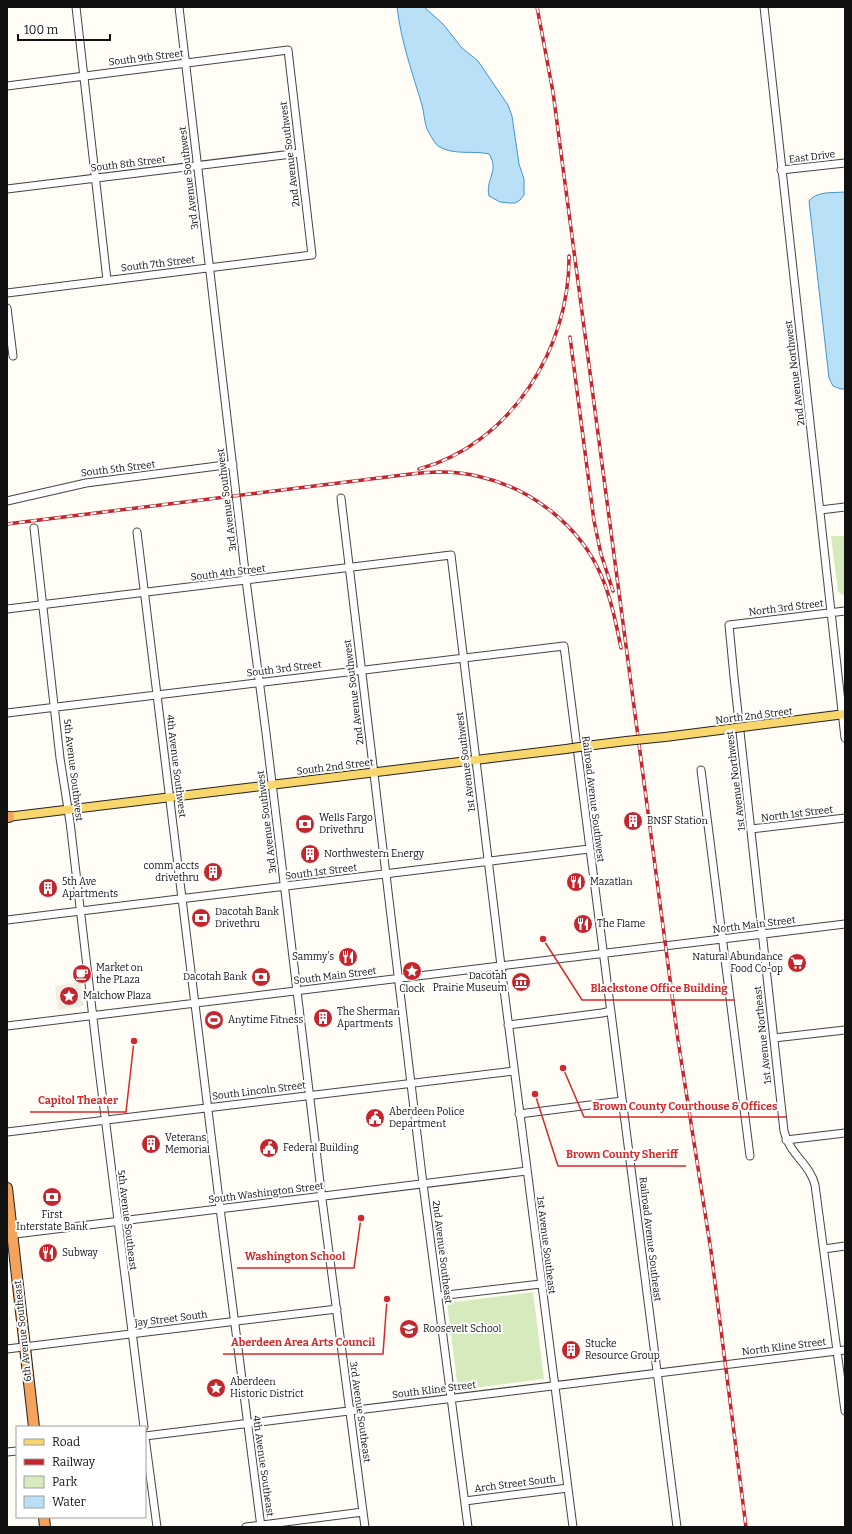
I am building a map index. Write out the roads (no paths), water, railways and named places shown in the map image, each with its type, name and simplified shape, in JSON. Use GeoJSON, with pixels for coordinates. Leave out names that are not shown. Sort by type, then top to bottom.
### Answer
{"type":"FeatureCollection","features":[{"type":"Feature","properties":{"kind":"highway","name":"6th Avenue Southeast"},"geometry":{"type":"LineString","coordinates":[[7,1188],[10,1234],[34,1426]]}},
{"type":"Feature","properties":{"kind":"main road","name":"North 2nd Street"},"geometry":{"type":"LineString","coordinates":[[665,736],[844,714]]}},
{"type":"Feature","properties":{"kind":"main road","name":"South 2nd Street"},"geometry":{"type":"LineString","coordinates":[[8,817],[665,736]]}},
{"type":"Feature","properties":{"kind":"street"},"geometry":{"type":"LineString","coordinates":[[76,7],[107,280]]}},
{"type":"Feature","properties":{"kind":"street","name":"3rd Avenue Southwest"},"geometry":{"type":"LineString","coordinates":[[179,7],[246,580],[297,991]]}},
{"type":"Feature","properties":{"kind":"street","name":"2nd Avenue Northwest"},"geometry":{"type":"LineString","coordinates":[[764,7],[781,170],[844,714],[845,738]]}},
{"type":"Feature","properties":{"kind":"street","name":"South 9th Street"},"geometry":{"type":"LineString","coordinates":[[7,86],[288,50]]}},
{"type":"Feature","properties":{"kind":"street","name":"2nd Avenue Southwest"},"geometry":{"type":"LineString","coordinates":[[288,50],[312,255]]}},
{"type":"Feature","properties":{"kind":"street","name":"South 8th Street"},"geometry":{"type":"LineString","coordinates":[[7,189],[300,153]]}},
{"type":"Feature","properties":{"kind":"street","name":"East Drive"},"geometry":{"type":"LineString","coordinates":[[781,170],[845,163]]}},
{"type":"Feature","properties":{"kind":"street","name":"South 7th Street"},"geometry":{"type":"LineString","coordinates":[[7,293],[312,255]]}},
{"type":"Feature","properties":{"kind":"street"},"geometry":{"type":"LineString","coordinates":[[7,308],[13,356]]}},
{"type":"Feature","properties":{"kind":"street","name":"South 5th Street"},"geometry":{"type":"LineString","coordinates":[[7,501],[86,483],[233,464]]}},
{"type":"Feature","properties":{"kind":"street","name":"2nd Avenue Southwest"},"geometry":{"type":"LineString","coordinates":[[341,498],[399,979]]}},
{"type":"Feature","properties":{"kind":"street"},"geometry":{"type":"LineString","coordinates":[[820,510],[845,507]]}},
{"type":"Feature","properties":{"kind":"street","name":"5th Avenue Southwest"},"geometry":{"type":"LineString","coordinates":[[34,528],[92,1016]]}},
{"type":"Feature","properties":{"kind":"street","name":"4th Avenue Southwest"},"geometry":{"type":"LineString","coordinates":[[137,532],[194,1003]]}},
{"type":"Feature","properties":{"kind":"street","name":"South 4th Street"},"geometry":{"type":"LineString","coordinates":[[7,609],[451,555]]}},
{"type":"Feature","properties":{"kind":"street","name":"1st Avenue Southwest"},"geometry":{"type":"LineString","coordinates":[[451,555],[501,966]]}},
{"type":"Feature","properties":{"kind":"street","name":"North 3rd Street"},"geometry":{"type":"LineString","coordinates":[[729,625],[845,611]]}},
{"type":"Feature","properties":{"kind":"street","name":"1st Avenue Northwest"},"geometry":{"type":"LineString","coordinates":[[729,625],[762,934]]}},
{"type":"Feature","properties":{"kind":"street","name":"South 3rd Street"},"geometry":{"type":"LineString","coordinates":[[7,713],[564,646]]}},
{"type":"Feature","properties":{"kind":"street","name":"Railroad Avenue Southwest"},"geometry":{"type":"LineString","coordinates":[[564,646],[603,954]]}},
{"type":"Feature","properties":{"kind":"street"},"geometry":{"type":"LineString","coordinates":[[701,770],[750,1156]]}},
{"type":"Feature","properties":{"kind":"street","name":"North 1st Street"},"geometry":{"type":"LineString","coordinates":[[751,829],[845,818]]}},
{"type":"Feature","properties":{"kind":"street","name":"South 1st Street"},"geometry":{"type":"LineString","coordinates":[[7,920],[589,850]]}},
{"type":"Feature","properties":{"kind":"street","name":"North Main Street"},"geometry":{"type":"LineString","coordinates":[[666,946],[845,924]]}},
{"type":"Feature","properties":{"kind":"street","name":"1st Avenue Northeast"},"geometry":{"type":"LineString","coordinates":[[762,934],[786,1140],[793,1153],[814,1179],[841,1350],[845,1410]]}},
{"type":"Feature","properties":{"kind":"street","name":"South Main Street"},"geometry":{"type":"LineString","coordinates":[[7,1026],[666,946]]}},
{"type":"Feature","properties":{"kind":"street","name":"Railroad Avenue Southeast"},"geometry":{"type":"LineString","coordinates":[[603,954],[677,1527]]}},
{"type":"Feature","properties":{"kind":"street","name":"1st Avenue Southeast"},"geometry":{"type":"LineString","coordinates":[[501,966],[573,1527]]}},
{"type":"Feature","properties":{"kind":"street","name":"2nd Avenue Southeast"},"geometry":{"type":"LineString","coordinates":[[399,979],[423,1184],[468,1527]]}},
{"type":"Feature","properties":{"kind":"street","name":"3rd Avenue Southeast"},"geometry":{"type":"LineString","coordinates":[[297,991],[365,1527]]}},
{"type":"Feature","properties":{"kind":"street","name":"4th Avenue Southeast"},"geometry":{"type":"LineString","coordinates":[[194,1003],[261,1526]]}},
{"type":"Feature","properties":{"kind":"street"},"geometry":{"type":"LineString","coordinates":[[508,1025],[611,1011]]}},
{"type":"Feature","properties":{"kind":"street","name":"5th Avenue Southeast"},"geometry":{"type":"LineString","coordinates":[[92,1016],[144,1426]]}},
{"type":"Feature","properties":{"kind":"street"},"geometry":{"type":"LineString","coordinates":[[774,1038],[845,1030]]}},
{"type":"Feature","properties":{"kind":"street","name":"South Lincoln Street"},"geometry":{"type":"LineString","coordinates":[[7,1132],[514,1071]]}},
{"type":"Feature","properties":{"kind":"street"},"geometry":{"type":"LineString","coordinates":[[519,1114],[622,1101]]}},
{"type":"Feature","properties":{"kind":"street"},"geometry":{"type":"LineString","coordinates":[[786,1140],[845,1133]]}},
{"type":"Feature","properties":{"kind":"street","name":"South Washington Street"},"geometry":{"type":"LineString","coordinates":[[10,1234],[527,1171]]}},
{"type":"Feature","properties":{"kind":"street"},"geometry":{"type":"LineString","coordinates":[[824,1249],[845,1246]]}},
{"type":"Feature","properties":{"kind":"street"},"geometry":{"type":"LineString","coordinates":[[438,1296],[541,1284]]}},
{"type":"Feature","properties":{"kind":"street","name":"Jay Street South"},"geometry":{"type":"LineString","coordinates":[[7,1349],[337,1309]]}},
{"type":"Feature","properties":{"kind":"street","name":"North Kline Street"},"geometry":{"type":"LineString","coordinates":[[726,1364],[841,1350]]}},
{"type":"Feature","properties":{"kind":"street","name":"South Kline Street"},"geometry":{"type":"LineString","coordinates":[[146,1436],[726,1364]]}},
{"type":"Feature","properties":{"kind":"street"},"geometry":{"type":"LineString","coordinates":[[146,1444],[157,1527]]}},
{"type":"Feature","properties":{"kind":"street","name":"Arch Street South"},"geometry":{"type":"LineString","coordinates":[[465,1501],[568,1488]]}},
{"type":"Feature","properties":{"kind":"street"},"geometry":{"type":"LineString","coordinates":[[246,1527],[363,1512]]}},
{"type":"Feature","properties":{"kind":"water"},"geometry":{"type":"Polygon","coordinates":[[[397,7],[424,7],[443,24],[462,48],[478,61],[508,105],[512,116],[519,164],[524,179],[524,195],[520,200],[515,203],[500,202],[489,196],[488,190],[493,165],[489,154],[450,151],[438,146],[433,140],[426,126],[422,105],[404,44],[397,7]]]}},
{"type":"Feature","properties":{"kind":"water"},"geometry":{"type":"Polygon","coordinates":[[[845,192],[845,389],[841,389],[833,386],[829,378],[809,201],[820,194],[845,192]]]}},
{"type":"Feature","properties":{"kind":"railway"},"geometry":{"type":"LineString","coordinates":[[537,7],[553,92],[678,1040],[711,1251],[746,1527]]}},
{"type":"Feature","properties":{"kind":"railway"},"geometry":{"type":"LineString","coordinates":[[419,469],[452,456],[481,438],[507,415],[529,388],[546,357],[559,325],[567,291],[569,256]]}},
{"type":"Feature","properties":{"kind":"railway"},"geometry":{"type":"LineString","coordinates":[[570,337],[594,521],[601,554],[613,591]]}},
{"type":"Feature","properties":{"kind":"railway"},"geometry":{"type":"LineString","coordinates":[[7,524],[420,473],[446,472],[472,475],[518,490],[536,500],[552,512],[581,541],[592,557],[605,584],[613,611],[621,648]]}},
{"type":"Feature","properties":{"kind":"place","name":"BNSF Station"},"geometry":{"type":"Point","coordinates":[633,821]}},
{"type":"Feature","properties":{"kind":"place","name":"Wells Fargo Drivethru"},"geometry":{"type":"Point","coordinates":[305,824]}},
{"type":"Feature","properties":{"kind":"place","name":"Northwestern Energy"},"geometry":{"type":"Point","coordinates":[310,854]}},
{"type":"Feature","properties":{"kind":"place","name":"comm accts drivethru"},"geometry":{"type":"Point","coordinates":[213,872]}},
{"type":"Feature","properties":{"kind":"place","name":"Mazatlan"},"geometry":{"type":"Point","coordinates":[576,882]}},
{"type":"Feature","properties":{"kind":"place","name":"5th Ave Apartments"},"geometry":{"type":"Point","coordinates":[48,888]}},
{"type":"Feature","properties":{"kind":"place","name":"Dacotah Bank Drivethru"},"geometry":{"type":"Point","coordinates":[201,918]}},
{"type":"Feature","properties":{"kind":"place","name":"The Flame"},"geometry":{"type":"Point","coordinates":[583,924]}},
{"type":"Feature","properties":{"kind":"place","name":"Blackstone Office Building"},"geometry":{"type":"Point","coordinates":[543,939]}},
{"type":"Feature","properties":{"kind":"place","name":"Sammy's"},"geometry":{"type":"Point","coordinates":[348,957]}},
{"type":"Feature","properties":{"kind":"place","name":"Natural Abundance Food Co-op"},"geometry":{"type":"Point","coordinates":[797,963]}},
{"type":"Feature","properties":{"kind":"place","name":"Clock"},"geometry":{"type":"Point","coordinates":[412,971]}},
{"type":"Feature","properties":{"kind":"place","name":"Market on the PLaza"},"geometry":{"type":"Point","coordinates":[82,974]}},
{"type":"Feature","properties":{"kind":"place","name":"Dacotah Bank"},"geometry":{"type":"Point","coordinates":[261,977]}},
{"type":"Feature","properties":{"kind":"place","name":"Dacotah Prairie Museum"},"geometry":{"type":"Point","coordinates":[521,982]}},
{"type":"Feature","properties":{"kind":"place","name":"Malchow Plaza"},"geometry":{"type":"Point","coordinates":[69,996]}},
{"type":"Feature","properties":{"kind":"place","name":"The Sherman Apartments"},"geometry":{"type":"Point","coordinates":[323,1018]}},
{"type":"Feature","properties":{"kind":"place","name":"Anytime Fitness"},"geometry":{"type":"Point","coordinates":[214,1020]}},
{"type":"Feature","properties":{"kind":"place","name":"Capitol Theater"},"geometry":{"type":"Point","coordinates":[134,1041]}},
{"type":"Feature","properties":{"kind":"place","name":"Brown County Courthouse & Offices"},"geometry":{"type":"Point","coordinates":[563,1068]}},
{"type":"Feature","properties":{"kind":"place","name":"Brown County Sheriff"},"geometry":{"type":"Point","coordinates":[535,1094]}},
{"type":"Feature","properties":{"kind":"place","name":"Aberdeen Police Department"},"geometry":{"type":"Point","coordinates":[375,1118]}},
{"type":"Feature","properties":{"kind":"place","name":"Veterans Memorial"},"geometry":{"type":"Point","coordinates":[151,1144]}},
{"type":"Feature","properties":{"kind":"place","name":"Federal Building"},"geometry":{"type":"Point","coordinates":[269,1148]}},
{"type":"Feature","properties":{"kind":"place","name":"First Interstate Bank"},"geometry":{"type":"Point","coordinates":[52,1197]}},
{"type":"Feature","properties":{"kind":"place","name":"Washington School"},"geometry":{"type":"Point","coordinates":[361,1218]}},
{"type":"Feature","properties":{"kind":"place","name":"Subway"},"geometry":{"type":"Point","coordinates":[48,1253]}},
{"type":"Feature","properties":{"kind":"place","name":"Aberdeen Area Arts Council"},"geometry":{"type":"Point","coordinates":[387,1299]}},
{"type":"Feature","properties":{"kind":"place","name":"Roosevelt School"},"geometry":{"type":"Point","coordinates":[409,1329]}},
{"type":"Feature","properties":{"kind":"place","name":"Stucke Resource Group"},"geometry":{"type":"Point","coordinates":[571,1350]}},
{"type":"Feature","properties":{"kind":"place","name":"Aberdeen Historic District"},"geometry":{"type":"Point","coordinates":[216,1388]}}]}
